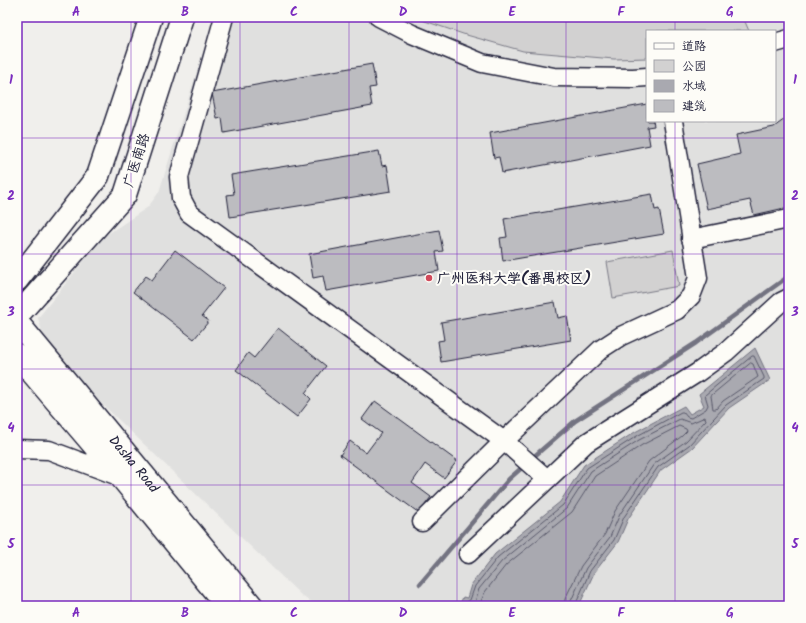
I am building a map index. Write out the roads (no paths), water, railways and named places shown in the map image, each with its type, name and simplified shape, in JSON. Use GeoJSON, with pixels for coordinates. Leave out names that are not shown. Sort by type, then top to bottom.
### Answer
{"type":"FeatureCollection","features":[{"type":"Feature","properties":{"kind":"street"},"geometry":{"type":"LineString","coordinates":[[17,280],[98,176],[151,17]]}},
{"type":"Feature","properties":{"kind":"street","name":"广医南路"},"geometry":{"type":"LineString","coordinates":[[17,316],[125,195],[182,17]]}},
{"type":"Feature","properties":{"kind":"street"},"geometry":{"type":"LineString","coordinates":[[224,17],[178,177],[181,198],[189,213],[504,441],[547,479]]}},
{"type":"Feature","properties":{"kind":"street"},"geometry":{"type":"LineString","coordinates":[[388,19],[412,34],[482,64],[554,77],[646,77]]}},
{"type":"Feature","properties":{"kind":"street"},"geometry":{"type":"LineString","coordinates":[[776,44],[789,39]]}},
{"type":"Feature","properties":{"kind":"street"},"geometry":{"type":"LineString","coordinates":[[422,522],[504,441],[601,349],[621,336],[677,310],[691,296],[698,278],[673,122]]}},
{"type":"Feature","properties":{"kind":"street"},"geometry":{"type":"LineString","coordinates":[[691,239],[789,219]]}},
{"type":"Feature","properties":{"kind":"street"},"geometry":{"type":"LineString","coordinates":[[468,554],[586,443],[726,352],[781,302],[789,298]]}},
{"type":"Feature","properties":{"kind":"street","name":"Dasha Road"},"geometry":{"type":"LineString","coordinates":[[17,322],[252,606]]}},
{"type":"Feature","properties":{"kind":"street","name":"Dasha Road"},"geometry":{"type":"LineString","coordinates":[[17,355],[121,477],[227,606]]}},
{"type":"Feature","properties":{"kind":"street"},"geometry":{"type":"LineString","coordinates":[[17,449],[49,450],[121,477]]}},
{"type":"Feature","properties":{"kind":"water"},"geometry":{"type":"Polygon","coordinates":[[[755,348],[770,380],[729,408],[692,448],[661,470],[628,519],[618,542],[594,573],[579,606],[459,606],[463,597],[467,598],[471,585],[495,554],[560,502],[584,465],[635,432],[684,406],[690,414],[704,406],[699,394],[755,348]]]}},
{"type":"Feature","properties":{"kind":"waterway"},"geometry":{"type":"LineString","coordinates":[[531,459],[575,421],[696,343],[789,276]]}},
{"type":"Feature","properties":{"kind":"waterway"},"geometry":{"type":"LineString","coordinates":[[420,584],[509,479],[526,464]]}},
{"type":"Feature","properties":{"kind":"place","name":"广州医科大学(番禺校区)"},"geometry":{"type":"Point","coordinates":[429,278]}}]}
